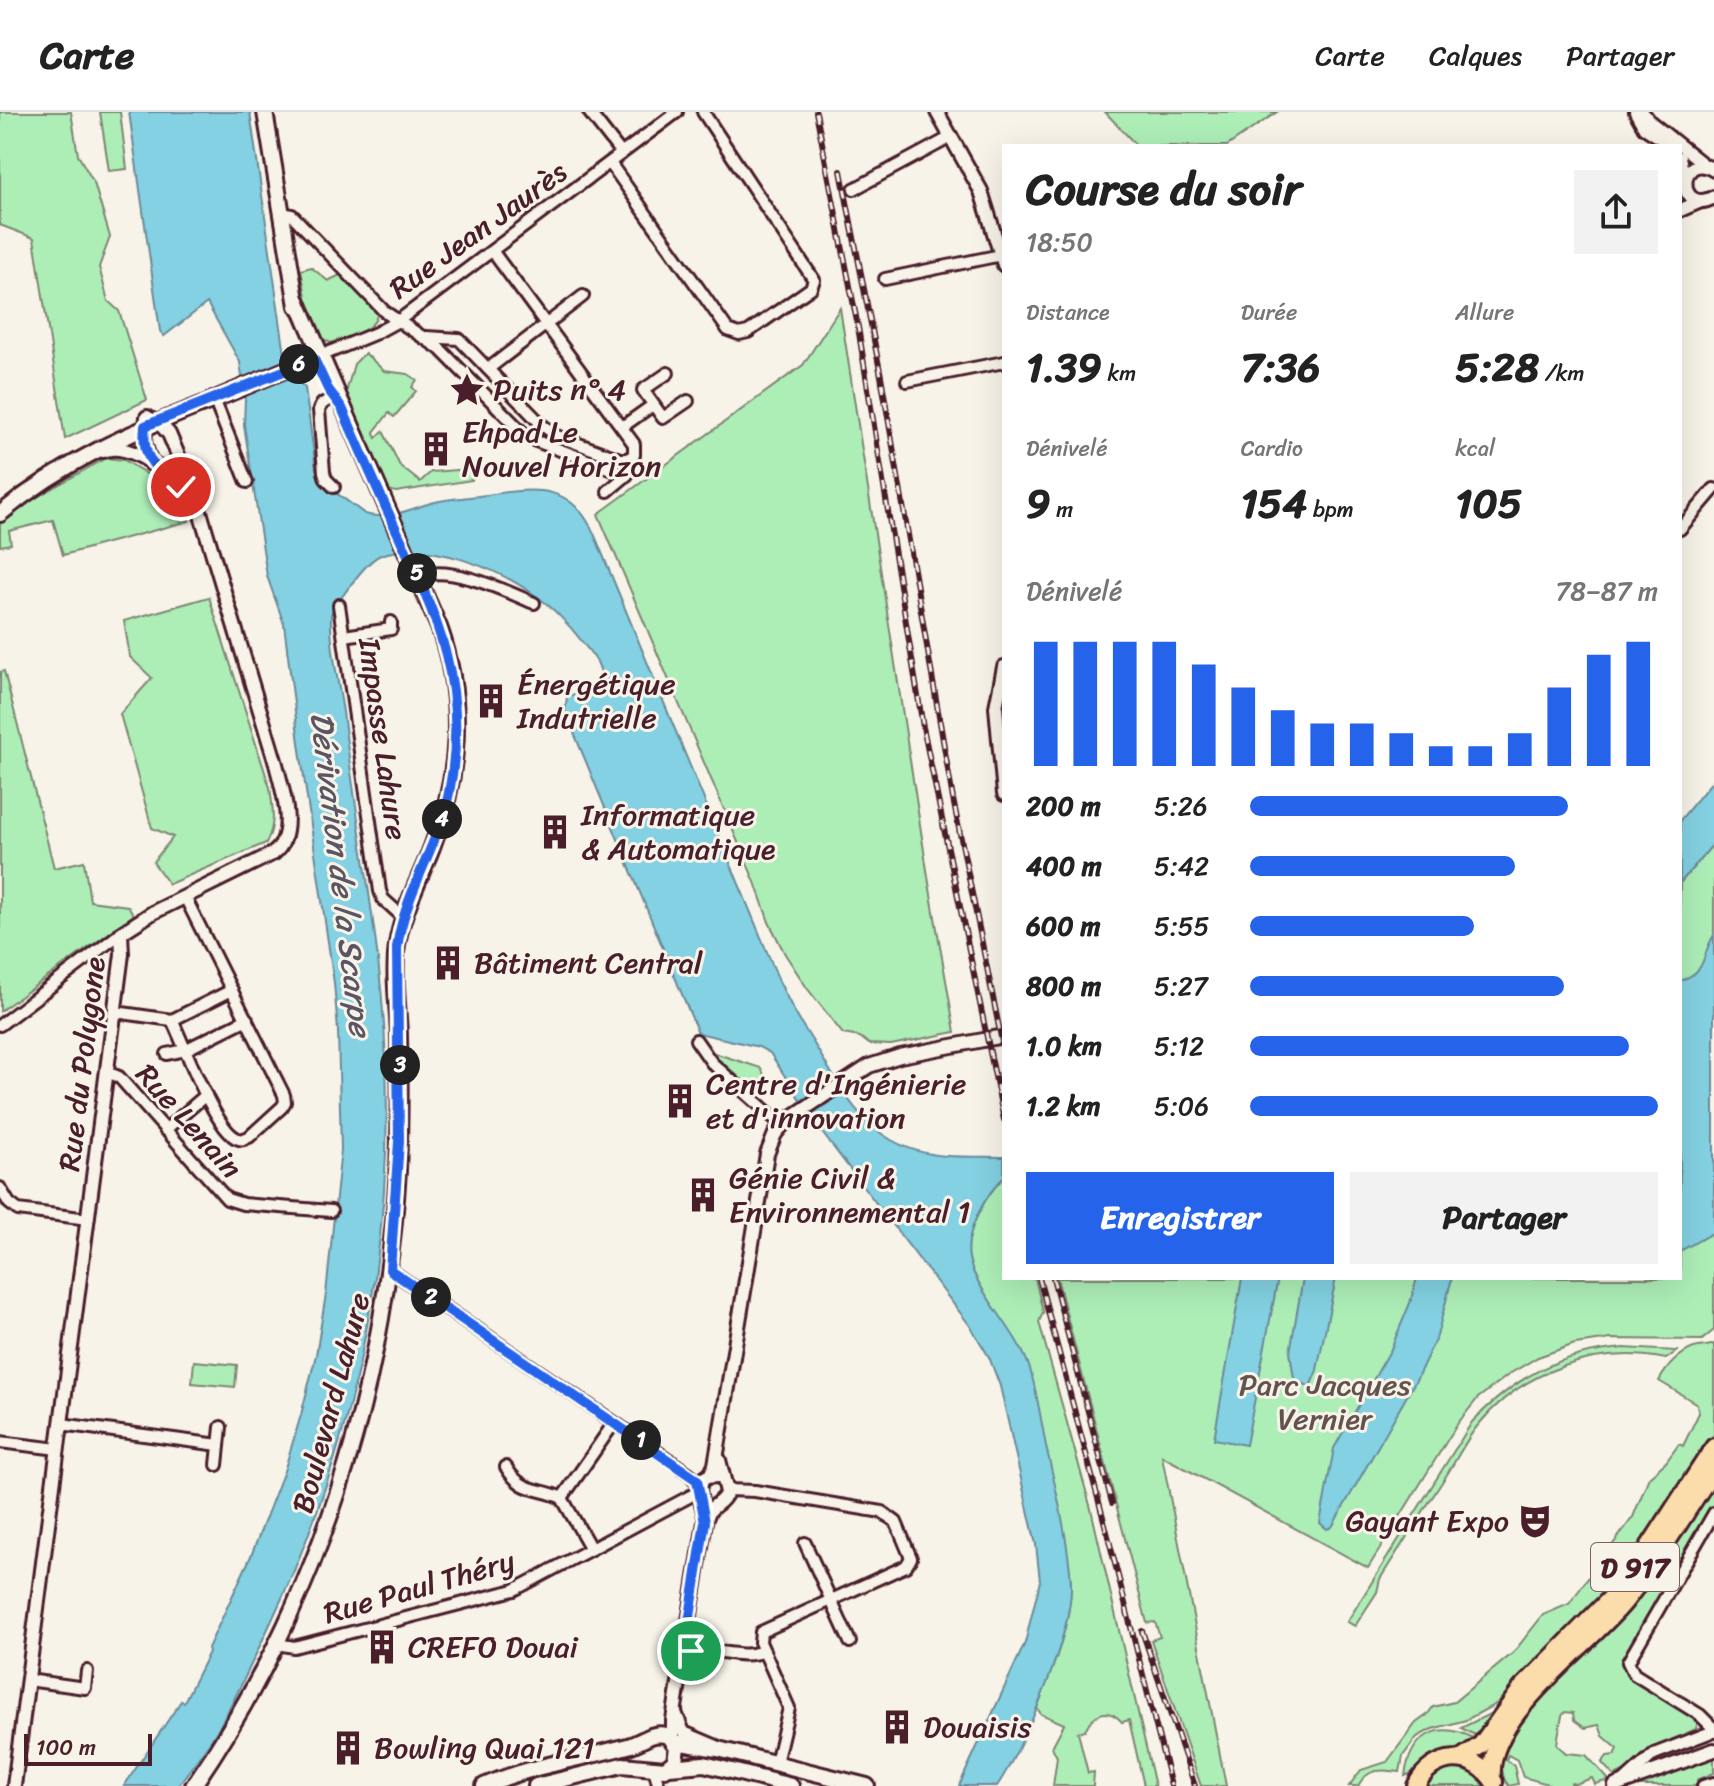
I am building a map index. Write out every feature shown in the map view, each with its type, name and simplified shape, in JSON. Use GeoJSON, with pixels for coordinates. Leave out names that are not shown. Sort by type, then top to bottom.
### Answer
{"type":"FeatureCollection","features":[{"type":"Feature","properties":{"kind":"main road","name":"Boulevard Lahure"},"geometry":{"type":"LineString","coordinates":[[193,1786],[234,1722],[277,1644],[314,1559],[351,1451],[371,1374],[390,1270],[399,1142],[398,942],[404,918],[442,819],[452,779],[456,742],[449,660],[434,613],[300,320],[265,112]]}},
{"type":"Feature","properties":{"kind":"main road","name":"Rue Jean Jaurès"},"geometry":{"type":"LineString","coordinates":[[234,389],[317,358]]}},
{"type":"Feature","properties":{"kind":"main road"},"geometry":{"type":"LineString","coordinates":[[0,506],[65,460],[118,430],[184,411],[234,389]]}},
{"type":"Feature","properties":{"kind":"main road"},"geometry":{"type":"LineString","coordinates":[[0,514],[100,447],[149,422],[234,389]]}},
{"type":"Feature","properties":{"kind":"main road","name":"D 917"},"geometry":{"type":"LineString","coordinates":[[1460,1759],[1481,1745],[1522,1688],[1611,1598],[1714,1447]]}},
{"type":"Feature","properties":{"kind":"main road","name":"D 917"},"geometry":{"type":"LineString","coordinates":[[1495,1784],[1494,1752],[1516,1715],[1542,1684],[1623,1603],[1654,1562],[1714,1469]]}},
{"type":"Feature","properties":{"kind":"main road"},"geometry":{"type":"LineString","coordinates":[[652,1736],[641,1755],[657,1768]]}},
{"type":"Feature","properties":{"kind":"main road"},"geometry":{"type":"LineString","coordinates":[[484,1786],[652,1736],[867,1786]]}},
{"type":"Feature","properties":{"kind":"main road"},"geometry":{"type":"LineString","coordinates":[[657,1768],[677,1755],[674,1741]]}},
{"type":"Feature","properties":{"kind":"main road"},"geometry":{"type":"LineString","coordinates":[[1416,1786],[1433,1765],[1460,1759],[1480,1766],[1495,1784]]}},
{"type":"Feature","properties":{"kind":"main road"},"geometry":{"type":"LineString","coordinates":[[536,1786],[622,1765],[657,1768],[688,1764],[710,1765],[791,1786]]}},
{"type":"Feature","properties":{"kind":"street"},"geometry":{"type":"LineString","coordinates":[[589,112],[621,153]]}},
{"type":"Feature","properties":{"kind":"street","name":"Rue Jean Jaurès"},"geometry":{"type":"LineString","coordinates":[[317,358],[398,321],[677,112]]}},
{"type":"Feature","properties":{"kind":"street"},"geometry":{"type":"LineString","coordinates":[[610,163],[730,331],[745,333],[811,288],[813,277],[703,112]]}},
{"type":"Feature","properties":{"kind":"street"},"geometry":{"type":"LineString","coordinates":[[937,112],[981,191],[1002,257]]}},
{"type":"Feature","properties":{"kind":"street"},"geometry":{"type":"LineString","coordinates":[[1635,112],[1644,128],[1669,144]]}},
{"type":"Feature","properties":{"kind":"street"},"geometry":{"type":"LineString","coordinates":[[1643,112],[1679,144]]}},
{"type":"Feature","properties":{"kind":"street"},"geometry":{"type":"LineString","coordinates":[[854,189],[951,137]]}},
{"type":"Feature","properties":{"kind":"street"},"geometry":{"type":"LineString","coordinates":[[1682,146],[1710,168]]}},
{"type":"Feature","properties":{"kind":"street"},"geometry":{"type":"LineString","coordinates":[[1682,167],[1688,194],[1701,201]]}},
{"type":"Feature","properties":{"kind":"street"},"geometry":{"type":"LineString","coordinates":[[1682,191],[1692,169],[1710,168]]}},
{"type":"Feature","properties":{"kind":"street"},"geometry":{"type":"LineString","coordinates":[[1682,209],[1714,197]]}},
{"type":"Feature","properties":{"kind":"street"},"geometry":{"type":"LineString","coordinates":[[280,212],[292,215],[381,308],[426,337],[449,357],[531,440],[627,475],[608,491]]}},
{"type":"Feature","properties":{"kind":"street"},"geometry":{"type":"LineString","coordinates":[[426,337],[459,339],[542,425],[557,436],[620,459],[629,459],[634,455],[635,447],[622,427],[493,252]]}},
{"type":"Feature","properties":{"kind":"street"},"geometry":{"type":"LineString","coordinates":[[885,279],[1002,260]]}},
{"type":"Feature","properties":{"kind":"street"},"geometry":{"type":"LineString","coordinates":[[488,369],[583,296]]}},
{"type":"Feature","properties":{"kind":"street"},"geometry":{"type":"LineString","coordinates":[[907,381],[1002,362]]}},
{"type":"Feature","properties":{"kind":"street"},"geometry":{"type":"LineString","coordinates":[[668,373],[643,390],[653,405],[663,418],[688,401]]}},
{"type":"Feature","properties":{"kind":"street"},"geometry":{"type":"LineString","coordinates":[[214,399],[247,482]]}},
{"type":"Feature","properties":{"kind":"street"},"geometry":{"type":"LineString","coordinates":[[334,487],[324,472],[319,413],[322,404],[337,400]]}},
{"type":"Feature","properties":{"kind":"street"},"geometry":{"type":"LineString","coordinates":[[622,427],[653,405]]}},
{"type":"Feature","properties":{"kind":"street"},"geometry":{"type":"LineString","coordinates":[[175,444],[176,424],[184,411]]}},
{"type":"Feature","properties":{"kind":"street"},"geometry":{"type":"LineString","coordinates":[[149,422],[144,446],[151,464]]}},
{"type":"Feature","properties":{"kind":"street","name":"Rue du Polygone"},"geometry":{"type":"LineString","coordinates":[[14,1786],[115,1012],[123,944],[121,933],[145,917],[274,853],[281,846],[286,832],[284,800],[274,757],[199,512],[175,444],[168,432],[149,422]]}},
{"type":"Feature","properties":{"kind":"street","name":"Rue du Polygone"},"geometry":{"type":"LineString","coordinates":[[64,469],[112,448],[133,453],[181,487],[199,512]]}},
{"type":"Feature","properties":{"kind":"street"},"geometry":{"type":"LineString","coordinates":[[1682,527],[1714,489]]}},
{"type":"Feature","properties":{"kind":"street"},"geometry":{"type":"LineString","coordinates":[[419,577],[427,573],[447,574],[481,582],[534,603]]}},
{"type":"Feature","properties":{"kind":"street","name":"Impasse Lahure"},"geometry":{"type":"LineString","coordinates":[[339,605],[380,891],[383,899],[404,918]]}},
{"type":"Feature","properties":{"kind":"street"},"geometry":{"type":"LineString","coordinates":[[344,636],[391,629],[391,622]]}},
{"type":"Feature","properties":{"kind":"street"},"geometry":{"type":"LineString","coordinates":[[1002,677],[996,707],[1002,772]]}},
{"type":"Feature","properties":{"kind":"street"},"geometry":{"type":"LineString","coordinates":[[172,1020],[206,1095],[224,1126],[234,1137],[249,1137],[284,1104],[284,1095],[185,897]]}},
{"type":"Feature","properties":{"kind":"street"},"geometry":{"type":"LineString","coordinates":[[0,1025],[121,933]]}},
{"type":"Feature","properties":{"kind":"street"},"geometry":{"type":"LineString","coordinates":[[115,1012],[172,1020],[232,990]]}},
{"type":"Feature","properties":{"kind":"street"},"geometry":{"type":"LineString","coordinates":[[167,1054],[185,1050],[247,1019]]}},
{"type":"Feature","properties":{"kind":"street"},"geometry":{"type":"LineString","coordinates":[[703,1495],[722,1500],[717,1453],[767,1154],[772,1140],[782,1125],[799,1112],[869,1066],[1002,1036]]}},
{"type":"Feature","properties":{"kind":"street"},"geometry":{"type":"LineString","coordinates":[[696,1040],[712,1063],[782,1125]]}},
{"type":"Feature","properties":{"kind":"street","name":"Rue Lenain"},"geometry":{"type":"LineString","coordinates":[[107,1072],[117,1075],[230,1201],[331,1211]]}},
{"type":"Feature","properties":{"kind":"street"},"geometry":{"type":"LineString","coordinates":[[165,1130],[206,1095]]}},
{"type":"Feature","properties":{"kind":"street"},"geometry":{"type":"LineString","coordinates":[[0,1188],[9,1203],[18,1210],[88,1219]]}},
{"type":"Feature","properties":{"kind":"street"},"geometry":{"type":"LineString","coordinates":[[390,1270],[690,1474],[703,1495],[705,1522],[675,1710],[674,1741]]}},
{"type":"Feature","properties":{"kind":"street"},"geometry":{"type":"LineString","coordinates":[[562,1498],[614,1423]]}},
{"type":"Feature","properties":{"kind":"street"},"geometry":{"type":"LineString","coordinates":[[61,1424],[219,1445]]}},
{"type":"Feature","properties":{"kind":"street"},"geometry":{"type":"LineString","coordinates":[[217,1465],[221,1427]]}},
{"type":"Feature","properties":{"kind":"street"},"geometry":{"type":"LineString","coordinates":[[0,1442],[58,1449]]}},
{"type":"Feature","properties":{"kind":"street"},"geometry":{"type":"LineString","coordinates":[[506,1467],[523,1485],[562,1498],[591,1549]]}},
{"type":"Feature","properties":{"kind":"street"},"geometry":{"type":"LineString","coordinates":[[703,1495],[720,1482]]}},
{"type":"Feature","properties":{"kind":"street"},"geometry":{"type":"LineString","coordinates":[[720,1482],[755,1491],[882,1512],[896,1522],[910,1552],[910,1562],[906,1566],[763,1630],[759,1639],[789,1708],[776,1763]]}},
{"type":"Feature","properties":{"kind":"street","name":"Rue Paul Théry"},"geometry":{"type":"LineString","coordinates":[[277,1644],[294,1647],[508,1592],[629,1529],[703,1495]]}},
{"type":"Feature","properties":{"kind":"street"},"geometry":{"type":"LineString","coordinates":[[1619,1784],[1654,1754],[1714,1730],[1700,1715],[1634,1674],[1628,1662],[1714,1513]]}},
{"type":"Feature","properties":{"kind":"street"},"geometry":{"type":"LineString","coordinates":[[805,1543],[850,1642]]}},
{"type":"Feature","properties":{"kind":"street"},"geometry":{"type":"LineString","coordinates":[[652,1736],[667,1719],[683,1628],[693,1595]]}},
{"type":"Feature","properties":{"kind":"street"},"geometry":{"type":"LineString","coordinates":[[684,1654],[700,1650],[740,1656],[764,1651]]}},
{"type":"Feature","properties":{"kind":"street"},"geometry":{"type":"LineString","coordinates":[[28,1680],[85,1688],[87,1671]]}},
{"type":"Feature","properties":{"kind":"street"},"geometry":{"type":"LineString","coordinates":[[675,1710],[684,1732],[726,1751]]}},
{"type":"Feature","properties":{"kind":"street"},"geometry":{"type":"LineString","coordinates":[[1619,1784],[1714,1750]]}},
{"type":"Feature","properties":{"kind":"street"},"geometry":{"type":"LineString","coordinates":[[657,1768],[659,1786]]}},
{"type":"Feature","properties":{"kind":"street"},"geometry":{"type":"LineString","coordinates":[[1703,1786],[1714,1783]]}},
{"type":"Feature","properties":{"kind":"green space"},"geometry":{"type":"Polygon","coordinates":[[[0,112],[71,112],[78,155],[94,183],[110,237],[99,267],[108,301],[119,311],[147,400],[65,439],[34,238],[0,225],[0,112]]]}},
{"type":"Feature","properties":{"kind":"green space"},"geometry":{"type":"Polygon","coordinates":[[[100,112],[120,112],[127,169],[109,171],[100,112]]]}},
{"type":"Feature","properties":{"kind":"green space"},"geometry":{"type":"Polygon","coordinates":[[[1105,112],[1277,112],[1230,144],[1135,144],[1105,112]]]}},
{"type":"Feature","properties":{"kind":"green space"},"geometry":{"type":"Polygon","coordinates":[[[311,267],[328,281],[340,275],[377,312],[376,319],[367,329],[331,343],[318,337],[309,312],[301,270],[311,267]]]}},
{"type":"Feature","properties":{"kind":"green space"},"geometry":{"type":"Polygon","coordinates":[[[840,308],[955,1032],[891,1045],[869,1044],[860,1037],[843,1034],[785,954],[598,514],[803,365],[840,308]]]}},
{"type":"Feature","properties":{"kind":"green space"},"geometry":{"type":"Polygon","coordinates":[[[365,353],[384,371],[408,374],[417,380],[412,387],[416,391],[394,417],[389,413],[374,432],[376,438],[383,431],[400,466],[420,482],[431,472],[470,469],[472,480],[396,492],[384,489],[344,400],[354,364],[365,353]]]}},
{"type":"Feature","properties":{"kind":"green space"},"geometry":{"type":"Polygon","coordinates":[[[106,458],[124,460],[184,497],[189,521],[63,555],[53,520],[9,531],[11,544],[0,546],[0,521],[106,458]]]}},
{"type":"Feature","properties":{"kind":"green space"},"geometry":{"type":"Polygon","coordinates":[[[209,597],[270,788],[272,823],[266,843],[169,884],[153,862],[173,837],[152,828],[120,714],[152,678],[130,657],[124,621],[209,597]]]}},
{"type":"Feature","properties":{"kind":"green space"},"geometry":{"type":"Polygon","coordinates":[[[4,671],[54,868],[84,861],[90,901],[128,906],[134,915],[0,1011],[0,672],[4,671]]]}},
{"type":"Feature","properties":{"kind":"green space","name":"Parc Jacques Vernier"},"geometry":{"type":"Polygon","coordinates":[[[1714,843],[1714,1330],[1702,1340],[1611,1339],[1575,1344],[1538,1357],[1511,1373],[1478,1398],[1458,1423],[1368,1568],[1162,1456],[1226,1786],[1201,1786],[1151,1640],[1160,1637],[1155,1622],[1147,1623],[1058,1280],[1682,1280],[1682,881],[1714,843]]]}},
{"type":"Feature","properties":{"kind":"green space"},"geometry":{"type":"Polygon","coordinates":[[[711,1052],[761,1068],[766,1079],[749,1091],[712,1057],[711,1052]]]}},
{"type":"Feature","properties":{"kind":"green space"},"geometry":{"type":"Polygon","coordinates":[[[1002,1179],[1002,1280],[1035,1280],[1043,1312],[1039,1322],[1091,1509],[1155,1786],[1144,1786],[1129,1720],[1122,1722],[1106,1713],[1092,1719],[1085,1730],[1078,1732],[1088,1773],[1094,1772],[1093,1786],[1053,1786],[1057,1757],[1052,1747],[1064,1724],[1041,1714],[1037,1708],[1059,1648],[1071,1586],[1061,1521],[1038,1435],[1000,1323],[969,1261],[971,1232],[991,1192],[1002,1179]]]}},
{"type":"Feature","properties":{"kind":"green space"},"geometry":{"type":"Polygon","coordinates":[[[1714,1344],[1714,1434],[1637,1551],[1604,1592],[1496,1704],[1466,1720],[1432,1729],[1417,1737],[1403,1756],[1400,1772],[1376,1771],[1366,1776],[1358,1786],[1349,1786],[1361,1770],[1387,1762],[1416,1723],[1433,1707],[1454,1702],[1513,1653],[1543,1615],[1569,1604],[1633,1517],[1649,1477],[1666,1462],[1679,1444],[1683,1446],[1699,1413],[1697,1404],[1659,1381],[1683,1353],[1714,1344]]]}},
{"type":"Feature","properties":{"kind":"green space"},"geometry":{"type":"Polygon","coordinates":[[[1624,1348],[1677,1351],[1666,1359],[1615,1356],[1564,1366],[1517,1389],[1497,1405],[1470,1436],[1380,1579],[1377,1592],[1355,1626],[1347,1622],[1472,1422],[1506,1392],[1540,1370],[1579,1355],[1624,1348]]]}},
{"type":"Feature","properties":{"kind":"green space"},"geometry":{"type":"Polygon","coordinates":[[[194,1361],[237,1365],[235,1387],[192,1383],[194,1361]]]}},
{"type":"Feature","properties":{"kind":"green space"},"geometry":{"type":"Polygon","coordinates":[[[1714,1478],[1714,1507],[1626,1657],[1626,1668],[1632,1676],[1698,1719],[1696,1729],[1657,1746],[1626,1771],[1614,1776],[1602,1763],[1607,1756],[1615,1755],[1618,1749],[1603,1736],[1599,1725],[1585,1728],[1574,1720],[1573,1713],[1565,1712],[1557,1745],[1566,1753],[1586,1755],[1609,1780],[1595,1784],[1592,1778],[1571,1783],[1572,1786],[1555,1786],[1523,1777],[1517,1760],[1508,1755],[1506,1760],[1514,1766],[1518,1784],[1509,1786],[1504,1779],[1499,1754],[1524,1714],[1714,1478]]]}},
{"type":"Feature","properties":{"kind":"green space"},"geometry":{"type":"Polygon","coordinates":[[[1496,1711],[1477,1742],[1405,1776],[1413,1751],[1427,1735],[1448,1730],[1473,1738],[1475,1735],[1461,1728],[1496,1711]]]}},
{"type":"Feature","properties":{"kind":"green space"},"geometry":{"type":"Polygon","coordinates":[[[1714,1757],[1714,1773],[1697,1780],[1697,1786],[1634,1786],[1714,1757]]]}},
{"type":"Feature","properties":{"kind":"green space"},"geometry":{"type":"Polygon","coordinates":[[[1459,1766],[1475,1771],[1483,1786],[1423,1786],[1441,1769],[1459,1766]]]}},
{"type":"Feature","properties":{"kind":"water","name":"Dérivation de la Scarpe"},"geometry":{"type":"Polygon","coordinates":[[[129,112],[250,112],[286,362],[291,375],[305,388],[316,469],[324,484],[365,514],[373,516],[398,513],[445,500],[521,491],[551,493],[564,497],[575,506],[586,518],[595,536],[779,981],[800,1022],[845,1094],[873,1127],[891,1140],[912,1149],[945,1156],[1002,1157],[1002,1179],[990,1193],[973,1225],[969,1258],[979,1284],[1016,1340],[1030,1369],[1061,1514],[1071,1583],[1070,1604],[1056,1658],[1021,1744],[997,1786],[959,1786],[1025,1643],[1040,1581],[1036,1545],[1000,1386],[989,1357],[971,1327],[817,1126],[770,1053],[759,1047],[698,1033],[565,711],[567,697],[594,686],[600,680],[600,670],[593,656],[573,630],[543,601],[503,576],[462,559],[419,551],[399,551],[375,558],[331,614],[333,651],[378,960],[385,1046],[387,1131],[382,1215],[372,1298],[355,1381],[333,1463],[305,1543],[271,1622],[220,1726],[178,1786],[124,1786],[181,1701],[184,1702],[251,1556],[285,1468],[316,1355],[326,1294],[341,1149],[334,983],[284,624],[267,576],[244,425],[245,399],[240,362],[207,303],[164,336],[160,331],[129,112]]]}},
{"type":"Feature","properties":{"kind":"water"},"geometry":{"type":"Polygon","coordinates":[[[1714,779],[1714,843],[1682,881],[1682,818],[1714,779]]]}},
{"type":"Feature","properties":{"kind":"water"},"geometry":{"type":"Polygon","coordinates":[[[1714,935],[1714,1232],[1682,1250],[1682,980],[1700,967],[1714,935]]]}},
{"type":"Feature","properties":{"kind":"water"},"geometry":{"type":"Polygon","coordinates":[[[1242,1280],[1278,1280],[1246,1445],[1214,1439],[1242,1280]]]}},
{"type":"Feature","properties":{"kind":"water"},"geometry":{"type":"Polygon","coordinates":[[[1303,1280],[1336,1280],[1317,1370],[1310,1387],[1294,1379],[1290,1352],[1303,1280]]]}},
{"type":"Feature","properties":{"kind":"water"},"geometry":{"type":"Polygon","coordinates":[[[1416,1280],[1451,1280],[1437,1336],[1416,1380],[1332,1527],[1327,1529],[1320,1523],[1334,1448],[1391,1349],[1416,1280]]]}},
{"type":"Feature","properties":{"kind":"railway"},"geometry":{"type":"LineString","coordinates":[[816,112],[858,327],[923,727],[1002,1110]]}},
{"type":"Feature","properties":{"kind":"railway"},"geometry":{"type":"LineString","coordinates":[[841,171],[881,376],[953,799],[1002,1042]]}},
{"type":"Feature","properties":{"kind":"railway"},"geometry":{"type":"LineString","coordinates":[[1040,1280],[1171,1786]]}},
{"type":"Feature","properties":{"kind":"railway"},"geometry":{"type":"LineString","coordinates":[[1054,1280],[1112,1503]]}},
{"type":"Feature","properties":{"kind":"railway"},"geometry":{"type":"LineString","coordinates":[[1142,1631],[1195,1786]]}},
{"type":"Feature","properties":{"kind":"place","name":"Puits n° 4"},"geometry":{"type":"Point","coordinates":[467,390]}},
{"type":"Feature","properties":{"kind":"place","name":"Ehpad Le Nouvel Horizon"},"geometry":{"type":"Point","coordinates":[436,449]}},
{"type":"Feature","properties":{"kind":"place","name":"Énergétique Indutrielle"},"geometry":{"type":"Point","coordinates":[491,701]}},
{"type":"Feature","properties":{"kind":"place","name":"Informatique & Automatique"},"geometry":{"type":"Point","coordinates":[555,832]}},
{"type":"Feature","properties":{"kind":"place","name":"Bâtiment Central"},"geometry":{"type":"Point","coordinates":[448,963]}},
{"type":"Feature","properties":{"kind":"place","name":"Centre d'Ingénierie et d'innovation"},"geometry":{"type":"Point","coordinates":[680,1101]}},
{"type":"Feature","properties":{"kind":"place","name":"Génie Civil & Environnemental 1"},"geometry":{"type":"Point","coordinates":[703,1195]}},
{"type":"Feature","properties":{"kind":"place","name":"Gayant Expo"},"geometry":{"type":"Point","coordinates":[1535,1521]}},
{"type":"Feature","properties":{"kind":"place","name":"CREFO Douai"},"geometry":{"type":"Point","coordinates":[382,1647]}},
{"type":"Feature","properties":{"kind":"place","name":"Douaisis"},"geometry":{"type":"Point","coordinates":[897,1727]}},
{"type":"Feature","properties":{"kind":"place","name":"Bowling Quai 121"},"geometry":{"type":"Point","coordinates":[348,1748]}},
{"type":"Feature","properties":{"kind":"route"},"geometry":{"type":"LineString","coordinates":[[181,487],[151,464],[144,446],[145,426],[314,359],[328,389],[342,408],[429,598],[445,642],[455,696],[456,742],[449,795],[438,833],[401,927],[397,948],[399,1142],[390,1270],[697,1480],[705,1522],[684,1654],[691,1651]]}}]}
